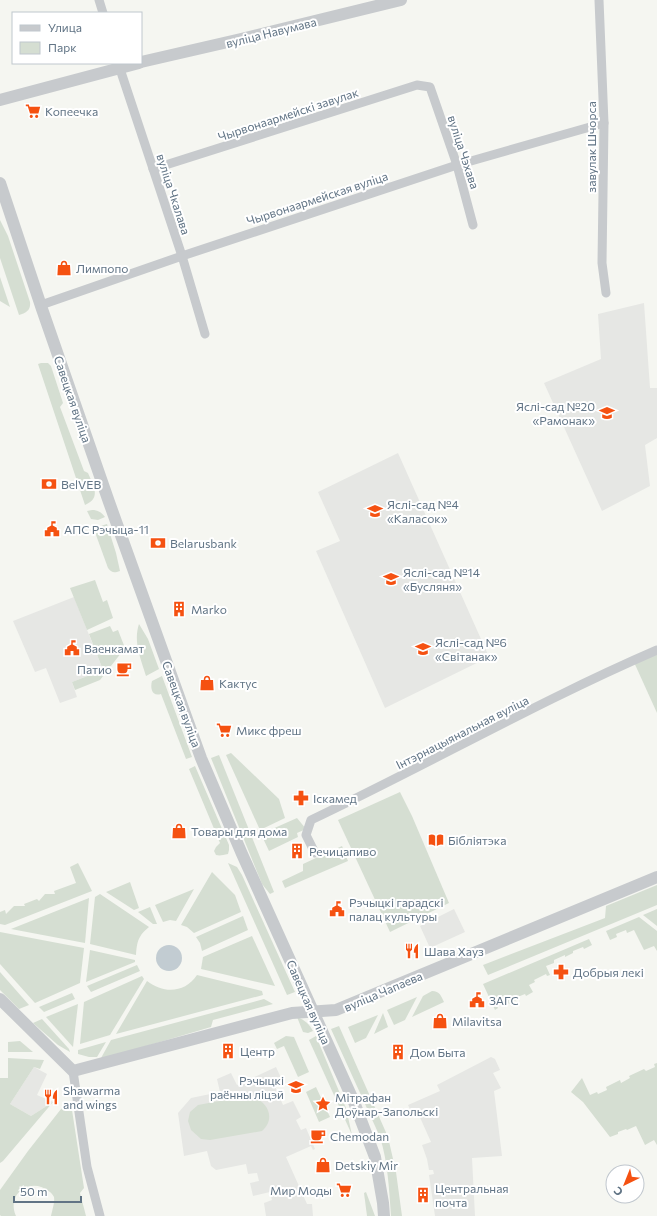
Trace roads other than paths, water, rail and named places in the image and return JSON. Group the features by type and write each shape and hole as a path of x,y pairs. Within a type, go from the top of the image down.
{"street":[{"path":"99,0 103,12"},
{"name":"вуліца Навумава","path":"142,63 249,38 401,0"},
{"name":"завулак Шчорса","path":"599,0 604,124 602,263 606,293"},
{"name":"вуліца Навумава","path":"0,100 119,65 130,64"},
{"name":"вуліца Чкалава","path":"119,65 182,256 205,334"},
{"name":"Чырвонаармейскі завулак","path":"154,169 417,85 430,87"},
{"name":"вуліца Чэхава","path":"430,87 458,165 473,225"},
{"name":"Чырвонаармейская вуліца","path":"41,305 182,256 458,165 604,124"},
{"name":"Савецкая вуліца","path":"0,183 109,502 201,758 242,854 354,1102 375,1157 384,1203 384,1216"},
{"name":"Інтэрнацыянальная вуліца","path":"315,854 306,835 311,820 408,773 605,672 657,650"},
{"name":"вуліца Чапаева","path":"73,1071 292,1013 336,1010 657,877"},
{"path":"0,999 73,1071 87,1167 100,1216"}],"place":[{"name":"Копеечка","path":"33,111"},
{"name":"Лимпопо","path":"64,268"},
{"name":"Яслі-сад №20 «Рамонак»","path":"607,413"},
{"name":"BelVEB","path":"49,484"},
{"name":"Яслі-сад №4 «Каласок»","path":"375,511"},
{"name":"АПС Рэчыца-11","path":"52,529"},
{"name":"Belarusbank","path":"158,543"},
{"name":"Яслі-сад №14 «Бусляня»","path":"391,579"},
{"name":"Marko","path":"179,609"},
{"name":"Ваенкамат","path":"72,648"},
{"name":"Яслі-сад №6 «Світанак»","path":"423,649"},
{"name":"Патио","path":"124,669"},
{"name":"Кактус","path":"207,683"},
{"name":"Микс фреш","path":"224,730"},
{"name":"Іскамед","path":"301,798"},
{"name":"Товары для дома","path":"179,831"},
{"name":"Бібліятэка","path":"436,840"},
{"name":"Речицапиво","path":"297,851"},
{"name":"Рэчыцкі гарадскі палац культуры","path":"337,909"},
{"name":"Шава Хауз","path":"412,951"},
{"name":"Добрыя лекі","path":"561,972"},
{"name":"ЗАГС","path":"477,1000"},
{"name":"Milavitsa","path":"440,1021"},
{"name":"Центр","path":"228,1051"},
{"name":"Дом Быта","path":"398,1052"},
{"name":"Рэчыцкі раённы ліцэй","path":"296,1087"},
{"name":"Shawarma and wings","path":"51,1097"},
{"name":"Мітрафан Доўнар-Запольскі","path":"323,1104"},
{"name":"Chemodan","path":"318,1136"},
{"name":"Detskiy Mir","path":"323,1165"},
{"name":"Мир Моды","path":"344,1190"},
{"name":"Центральная почта","path":"423,1195"}]}
